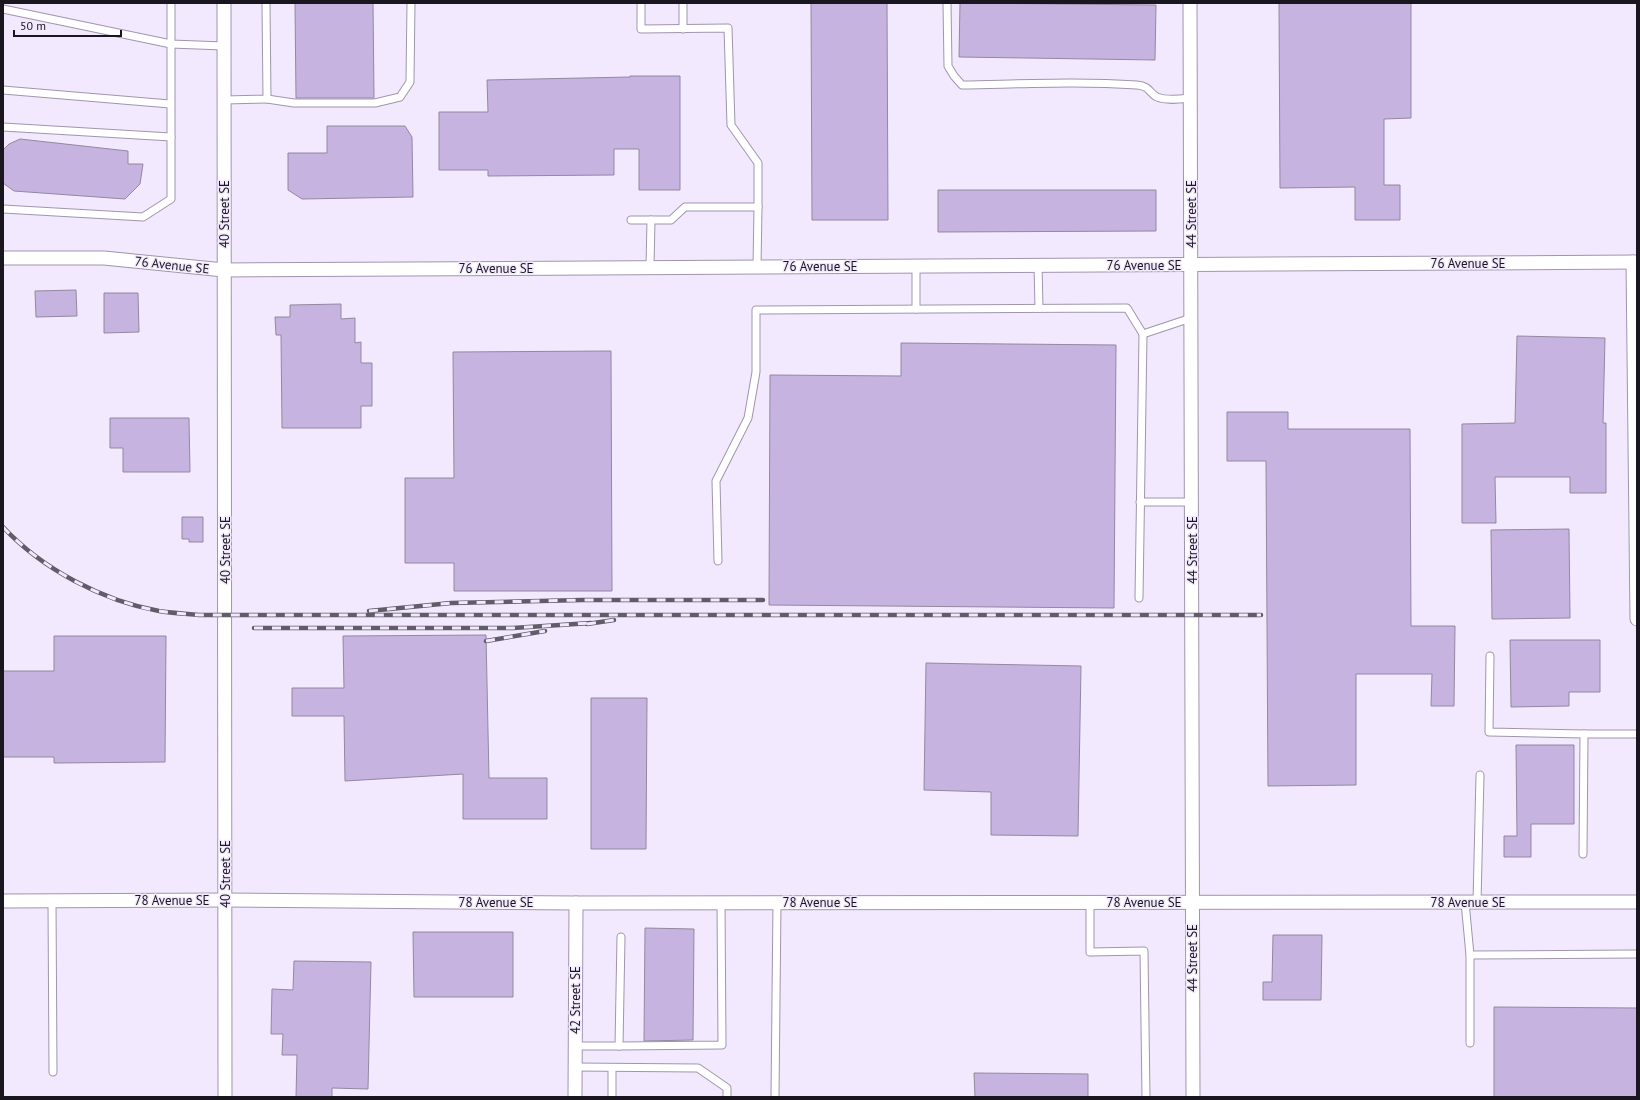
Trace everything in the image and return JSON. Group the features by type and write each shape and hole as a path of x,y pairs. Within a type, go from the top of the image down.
{"street":[{"name":"40 Street SE","path":"224,3 225,1097"},
{"name":"44 Street SE","path":"1190,3 1193,1097"},
{"name":"76 Avenue SE","path":"3,258 104,258 224,270 1635,262"},
{"path":"1635,262 1637,618"},
{"name":"78 Avenue SE","path":"3,901 225,900 576,903 1637,902"},
{"name":"42 Street SE","path":"575,1097 576,903"}],"lane":[{"path":"3,209 143,217 171,199 170,3"},
{"path":"266,3 267,99"},
{"path":"224,100 267,99 294,103 374,103 400,97 410,82 411,3"},
{"path":"640,3 641,29 728,28 731,125 758,163 756,267"},
{"path":"683,3 683,29"},
{"path":"947,3 948,66 962,85 1095,82 1140,86 1149,89 1155,96 1161,99 1191,98"},
{"path":"3,9 170,44 224,46"},
{"path":"3,90 170,104"},
{"path":"3,127 170,137"},
{"path":"631,220 671,220 685,207 758,207"},
{"path":"650,267 651,220"},
{"path":"1038,265 1038,308"},
{"path":"916,266 916,309"},
{"path":"718,561 716,481 748,418 756,372 756,310 1127,308 1143,334 1139,598"},
{"path":"1143,334 1191,318"},
{"path":"1140,502 1192,502"},
{"path":"1490,656 1489,732 1637,734"},
{"path":"1583,854 1584,734"},
{"path":"1470,1043 1471,902 1480,775"},
{"path":"52,900 53,1072"},
{"path":"575,1046 722,1045 721,902"},
{"path":"775,1097 777,902"},
{"path":"1090,902 1090,952 1144,951 1146,1097"},
{"path":"619,1046 620,938"},
{"path":"1470,955 1637,954"},
{"path":"575,1067 698,1068 727,1088 727,1097"},
{"path":"612,1068 612,1097"}],"building":[{"path":"295,3 373,3 374,98 296,98"},
{"path":"811,3 887,3 888,220 812,220"},
{"path":"960,3 1156,5 1155,60 959,57"},
{"path":"1279,3 1411,3 1411,118 1384,119 1384,185 1400,185 1400,220 1355,220 1355,187 1280,188"},
{"path":"680,76 680,190 639,190 639,149 614,149 614,175 488,176 488,170 439,170 439,112 488,112 487,80"},
{"path":"327,126 405,126 412,137 413,197 302,199 288,190 288,153 327,153"},
{"path":"20,139 128,151 128,164 143,164 140,184 125,199 14,191 3,183 3,150 9,144"},
{"path":"938,190 1156,190 1156,231 938,232"},
{"path":"76,290 77,316 36,317 35,291"},
{"path":"104,293 138,293 139,332 104,333"},
{"path":"341,304 341,319 355,318 355,343 361,342 361,363 372,363 372,406 361,406 361,428 282,428 281,335 276,335 275,317 290,317 290,305"},
{"path":"1517,336 1605,338 1603,423 1606,423 1606,493 1570,493 1570,477 1495,477 1496,523 1462,523 1462,424 1515,423"},
{"path":"901,343 1116,345 1114,608 769,605 770,375 901,376"},
{"path":"611,351 612,591 454,591 454,563 405,563 405,478 454,478 453,352"},
{"path":"1227,412 1288,412 1288,429 1410,429 1411,626 1455,626 1454,706 1431,706 1432,674 1356,674 1356,785 1268,786 1266,461 1227,461"},
{"path":"110,418 189,418 190,472 123,472 123,448 110,448"},
{"path":"182,517 203,517 203,542 189,542 189,539 182,539"},
{"path":"1569,529 1570,618 1492,619 1491,530"},
{"path":"486,635 489,778 547,778 547,819 463,819 463,774 345,781 344,716 292,716 292,688 344,688 343,636"},
{"path":"54,636 166,636 165,762 54,763 54,757 3,757 3,671 54,671"},
{"path":"1510,640 1600,640 1600,692 1569,692 1569,706 1511,707"},
{"path":"926,663 1081,666 1078,836 991,835 991,792 924,790"},
{"path":"591,698 647,698 646,849 591,849"},
{"path":"1516,745 1574,745 1574,824 1531,824 1531,857 1504,857 1504,836 1517,836"},
{"path":"645,928 694,929 693,1040 644,1041"},
{"path":"413,932 513,932 513,997 414,997"},
{"path":"1273,935 1322,935 1321,1000 1263,1000 1263,982 1272,982"},
{"path":"294,961 371,962 368,1089 332,1088 332,1097 296,1097 297,1055 282,1055 283,1034 271,1034 272,989 293,990"},
{"path":"1494,1007 1637,1008 1637,1097 1494,1097"},
{"path":"974,1073 1088,1074 1088,1097 975,1097"}],"railway":[{"path":"3,527 36,556 75,581 95,591 116,600 159,611 199,615 1261,615"},
{"path":"369,611 451,603 582,600 763,600"},
{"path":"587,624 614,620"},
{"path":"254,628 513,628 591,623"},
{"path":"486,641 545,631"}]}
